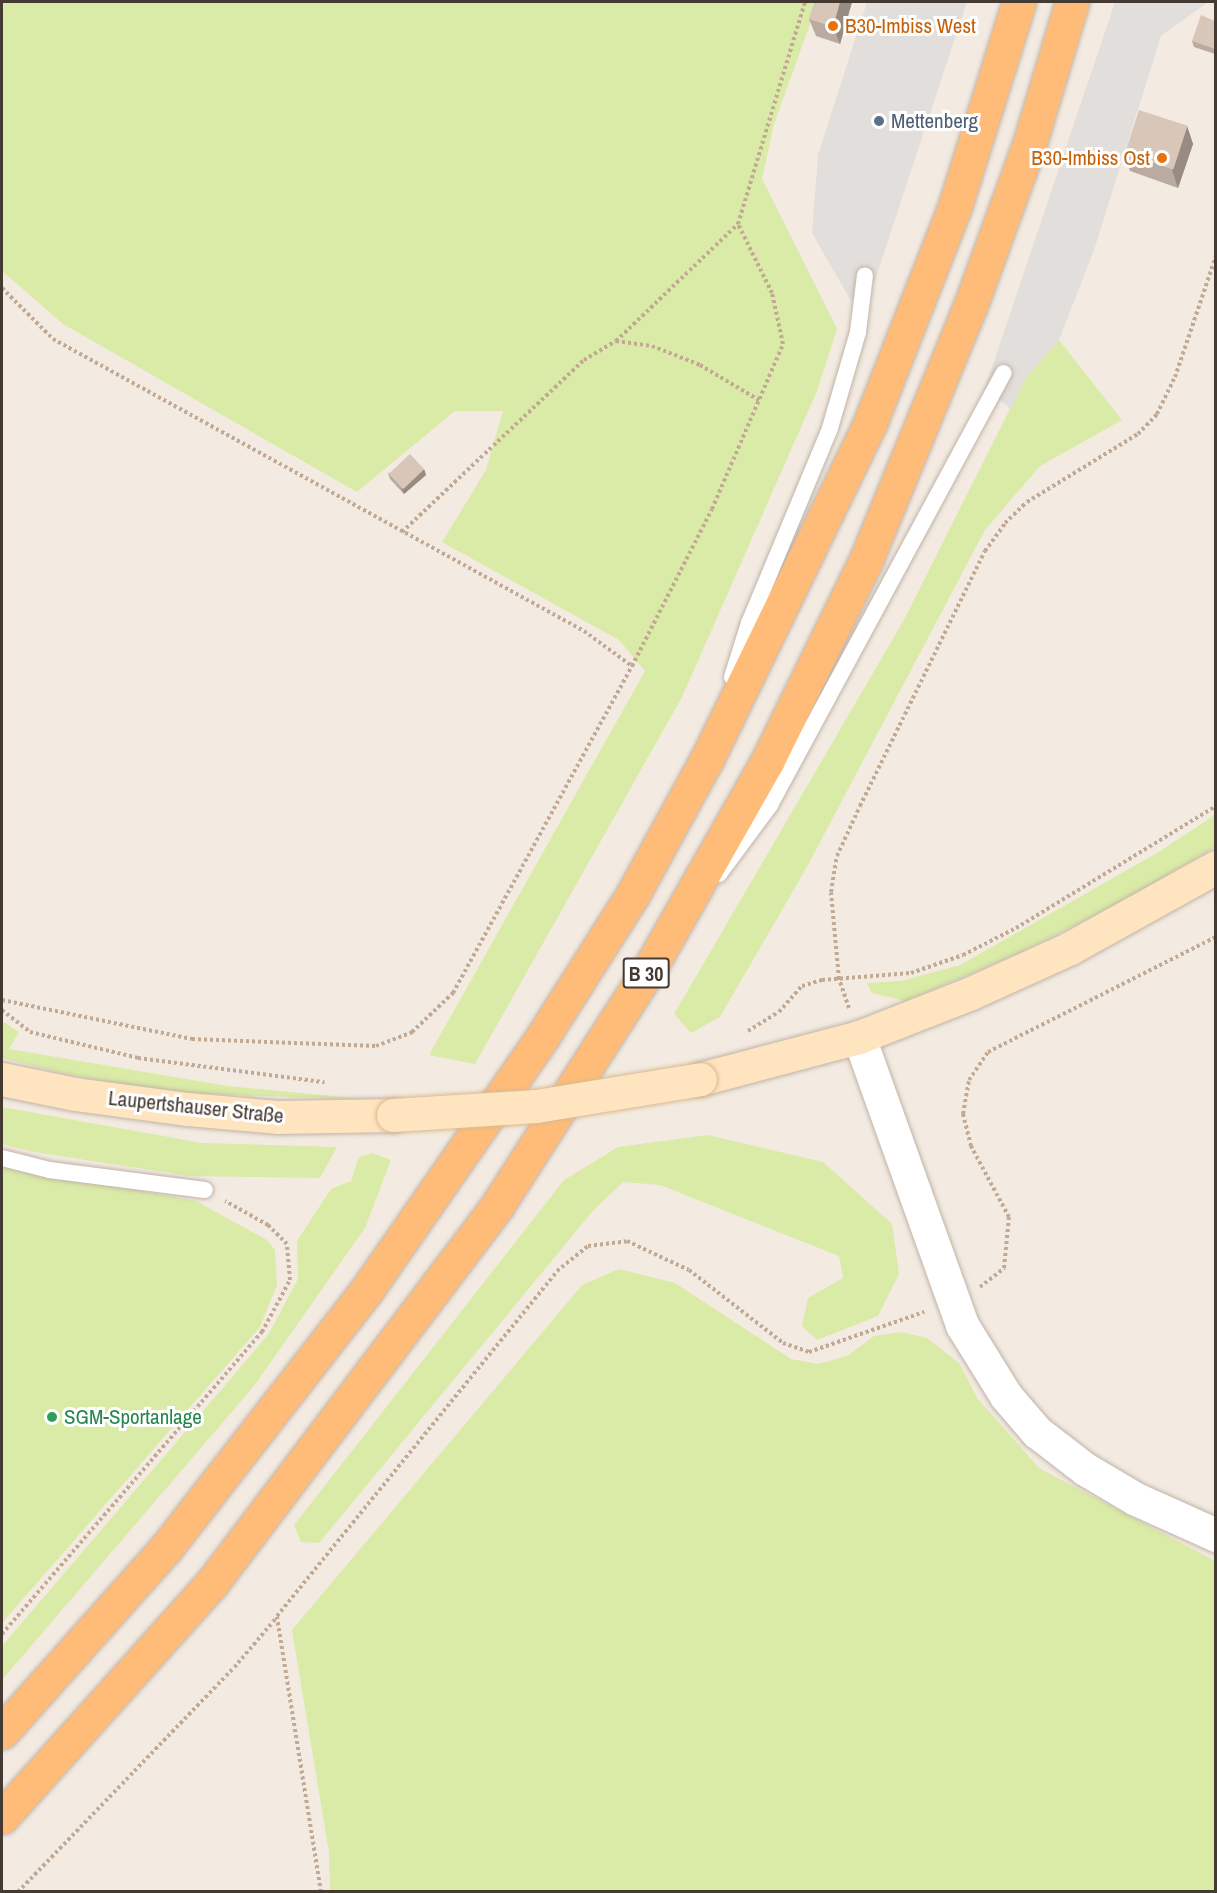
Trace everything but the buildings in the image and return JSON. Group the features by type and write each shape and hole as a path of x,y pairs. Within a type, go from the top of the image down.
{"highway":[{"name":"B 30","path":"2,1732 166,1548 366,1292 543,1036 633,894 707,759 870,423 955,206 1019,2"},
{"name":"B 30","path":"2,1817 212,1583 497,1206 651,966 767,762 866,560 970,307 1030,142 1072,2"}],"main road":[{"name":"Laupertshauser Straße","path":"2,1079 75,1094 188,1109 277,1117 393,1115 536,1106 700,1079 860,1037 971,993 1070,948 1215,867"}],"street":[{"path":"860,1037 952,1300 988,1372 1037,1432 1108,1483 1215,1535"}],"lane":[{"path":"707,759 749,623 830,428 858,332 865,274"},
{"path":"651,966 770,806 1004,374"},
{"path":"2,1158 49,1170 205,1190"}],"path":[{"path":"402,532 491,452 584,360 616,340 738,224 805,2"},
{"path":"2,1000 192,1039 376,1046 412,1032 453,993 632,666 712,508 783,344 772,293 738,224"},
{"path":"860,1037 839,979 831,892 837,856 985,551 1005,523 1027,502 1138,434 1157,414 1175,377 1215,256"},
{"path":"2,288 53,339 584,631 632,666"},
{"path":"616,340 652,346 700,365 759,400"},
{"path":"742,1034 779,1012 802,986 839,979 911,973 963,955 1016,928 1215,806"},
{"path":"18,1892 238,1664 543,1289 588,1246 627,1241 679,1265 783,1343 809,1352 952,1300 979,1287 1004,1268 1009,1217 971,1146 963,1114 969,1080 988,1052 1215,937"},
{"path":"2,1011 30,1032 138,1058 327,1082"},
{"path":"2,1634 262,1332 290,1280 287,1244 268,1225 205,1190"},
{"path":"277,1616 321,1892"}],"green space":[{"path":"2,2 818,2 774,124 762,179 837,329 817,391 682,697 475,1064 429,1055 645,671 619,640 442,542 486,470 503,411 455,411 357,492 63,324 2,271"},
{"path":"1059,340 1122,420 1040,466 985,530 808,865 720,1017 691,1033 674,1014 905,618 1026,377"},
{"path":"1215,815 1215,847 1119,903 1021,952 906,1001 872,993 867,983 901,981 960,965 1157,853"},
{"path":"2,1021 19,1032 9,1049 228,1086 374,1100 157,1092 57,1072 2,1058"},
{"path":"2,1107 202,1143 337,1147 320,1178 190,1176 34,1152 2,1144"},
{"path":"708,1135 823,1162 892,1224 899,1274 878,1316 817,1340 802,1326 808,1298 843,1278 839,1256 660,1185 623,1182 592,1212 319,1543 301,1542 294,1525 564,1180 618,1147"},
{"path":"373,1153 391,1160 365,1228 254,1386 2,1680 2,1646 268,1335 298,1279 297,1241 331,1189 351,1181 359,1157"},
{"name":"SGM-Sportanlage","path":"2,1165 196,1201 267,1240 275,1250 277,1285 260,1327 2,1623"},
{"path":"619,1269 675,1283 791,1359 818,1364 847,1356 874,1336 901,1332 927,1338 959,1363 978,1399 1039,1468 1215,1561 1215,1891 330,1891 329,1852 292,1630 582,1285"}],"shaded area":[{"name":"Mettenberg","path":"867,2 967,2 875,280 851,301 812,233 818,155"},
{"path":"1115,2 1208,2 1161,36 1095,247 1059,340 1026,377 1011,409 985,388"}],"place":[{"name":"B30-Imbiss West","path":"833,26"},
{"name":"Mettenberg","path":"879,121"},
{"name":"B30-Imbiss Ost","path":"1162,158"},
{"name":"SGM-Sportanlage","path":"52,1417"}]}
